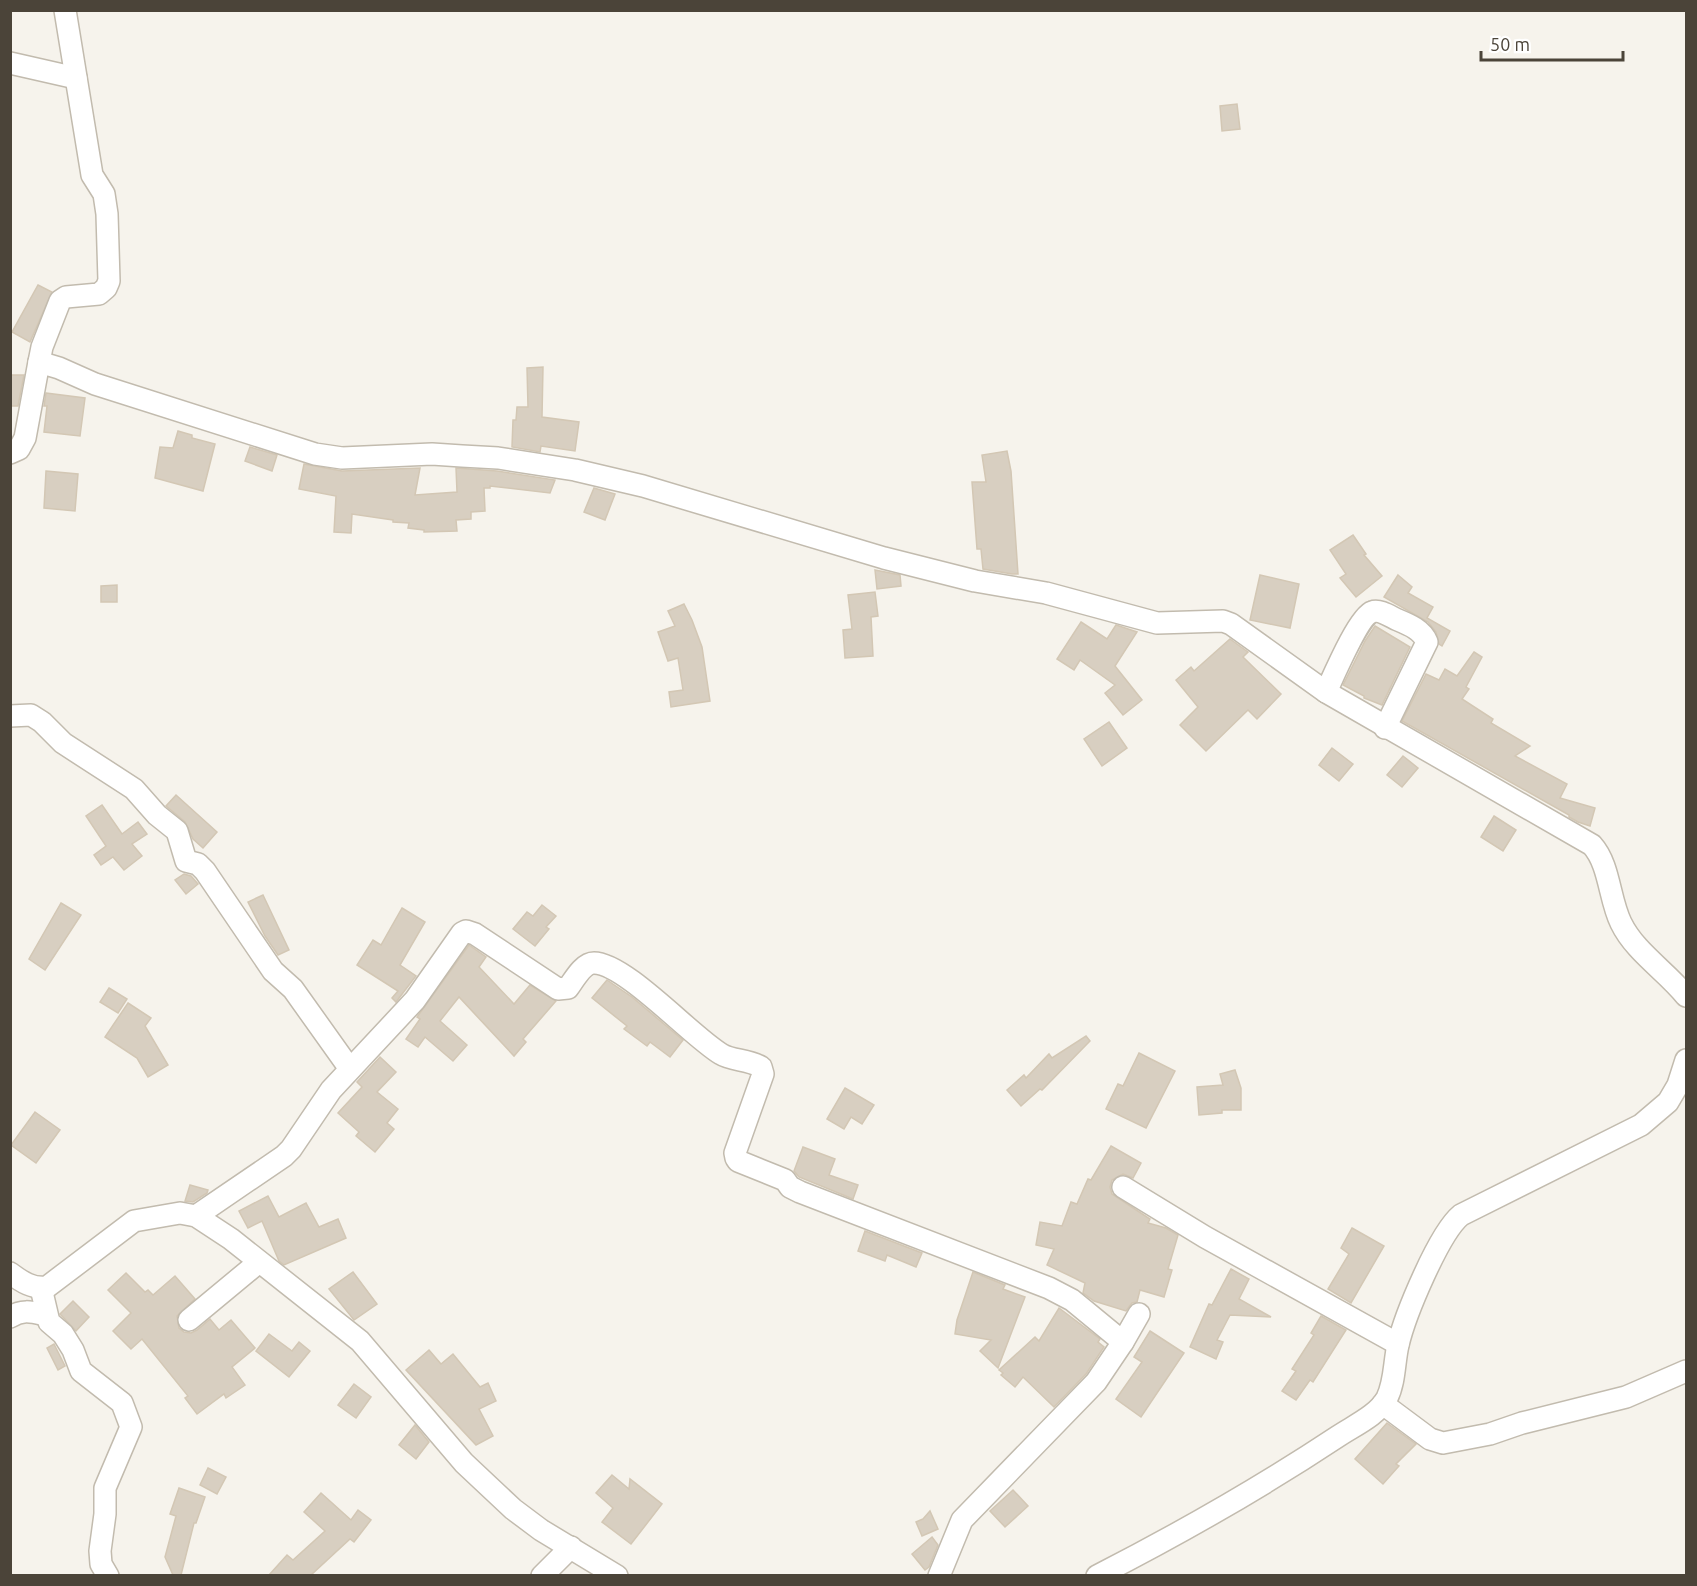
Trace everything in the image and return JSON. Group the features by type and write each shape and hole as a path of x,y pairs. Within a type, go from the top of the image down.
{"street":[{"path":"10,453 19,449 25,438 42,347 61,300 66,297 99,294 106,288 109,281 105,196 92,175 65,10"},
{"path":"10,63 76,78"},
{"path":"39,362 95,384 315,454 342,458 432,454 498,458 575,470 643,486 884,558 975,581 1046,593 1146,621 1164,623 1223,621 1231,624 1326,692 1592,845 1601,860 1617,914 1626,933 1686,996"},
{"path":"1326,692 1354,633 1368,614 1378,611 1408,624 1423,635 1427,642 1385,728"},
{"path":"10,716 31,715 42,722 63,743 134,789 157,815 177,831 186,861 198,864 205,871 276,974 291,987 350,1070"},
{"path":"196,1216 284,1156 331,1090 415,1000 464,931 475,934 558,989 568,988 587,965 599,964 609,968 636,984 723,1055 742,1059 763,1070 735,1153 738,1161 784,1180 800,1192 1049,1288 1072,1300 1123,1342"},
{"path":"1097,1575 1153,1547 1300,1462 1378,1409 1391,1388 1398,1344 1422,1280 1444,1235 1456,1219 1641,1125 1668,1102 1678,1085 1686,1060"},
{"path":"1123,1187 1205,1237 1398,1344"},
{"path":"10,1273 22,1282 41,1288 54,1284 134,1221 180,1213 196,1216 360,1341 478,1478 513,1509 541,1530 617,1575"},
{"path":"189,1320 259,1262"},
{"path":"41,1288 49,1322 63,1334 73,1350 81,1371 122,1403 131,1427 105,1488 105,1514 100,1551 101,1564 108,1575"},
{"path":"10,1317 18,1312 28,1311 46,1315"},
{"path":"939,1575 962,1520 1096,1382 1139,1314"},
{"path":"1383,1404 1430,1439 1443,1443 1490,1434 1522,1423 1626,1398 1686,1371"},
{"path":"542,1575 571,1547"}],"building":[{"path":"1237,104 1240,129 1222,131 1220,106"},
{"path":"38,285 52,292 30,342 12,332"},
{"path":"543,367 542,417 579,422 575,451 541,446 540,452 512,447 513,420 516,420 517,407 528,407 527,368"},
{"path":"10,375 24,375 18,406 10,406"},
{"path":"46,393 85,398 80,436 44,432"},
{"path":"178,431 192,435 192,438 215,444 203,491 155,478 160,447 173,448"},
{"path":"250,447 277,455 272,471 245,461"},
{"path":"1007,451 1011,471 1018,574 983,569 981,549 977,549 972,482 986,482 982,455"},
{"path":"304,464 342,471 420,468 415,495 457,492 456,468 497,471 555,480 550,493 490,486 490,488 484,488 485,511 471,512 471,519 456,520 457,531 424,532 424,530 408,528 409,523 352,514 351,533 334,532 336,496 299,489"},
{"path":"46,471 78,474 75,511 44,508"},
{"path":"594,488 615,494 605,520 584,512"},
{"path":"1353,535 1366,554 1364,555 1382,576 1356,597 1340,578 1346,574 1330,550"},
{"path":"875,570 900,575 901,586 877,589"},
{"path":"1260,575 1299,584 1290,628 1250,620"},
{"path":"1398,575 1412,587 1408,593 1433,607 1427,618 1450,631 1442,646 1439,644 1436,632 1428,622 1384,597"},
{"path":"117,585 117,602 101,602 101,586"},
{"path":"875,592 878,616 871,617 873,656 845,658 843,630 852,629 848,595"},
{"path":"684,604 702,647 710,701 671,707 669,692 683,690 678,658 668,661 658,632 675,626 668,611"},
{"path":"1081,622 1107,639 1116,625 1137,632 1115,666 1142,700 1123,715 1105,693 1115,685 1080,660 1074,670 1057,659"},
{"path":"1375,626 1410,647 1382,705 1364,698 1343,685"},
{"path":"1230,639 1248,652 1243,657 1281,694 1257,719 1248,710 1206,751 1180,725 1198,707 1176,680 1191,667 1194,671"},
{"path":"1474,652 1482,657 1466,687 1469,689 1462,699 1493,719 1491,723 1530,746 1515,756 1567,784 1560,798 1595,808 1590,826 1569,817 1402,721 1426,674 1439,680 1445,669 1457,676"},
{"path":"1109,722 1127,748 1102,766 1084,739"},
{"path":"1332,748 1353,764 1339,781 1319,765"},
{"path":"1403,756 1418,768 1402,787 1387,775"},
{"path":"176,795 217,832 203,848 193,839 185,822 166,806"},
{"path":"102,805 122,834 138,822 147,834 132,844 142,856 124,870 113,857 101,865 94,855 106,846 86,816"},
{"path":"1494,816 1516,830 1503,851 1481,837"},
{"path":"184,874 191,876 198,884 186,894 175,880"},
{"path":"263,895 289,950 278,955 265,936 248,902"},
{"path":"61,903 81,915 45,970 29,959"},
{"path":"542,905 556,916 546,927 549,929 535,946 513,929 527,912 533,916"},
{"path":"402,908 425,922 400,965 416,976 396,1002 392,998 398,991 357,965 373,940 381,945"},
{"path":"469,945 486,957 479,967 514,1004 530,985 556,1001 523,1039 526,1042 514,1056 459,997 440,1021 467,1045 453,1061 425,1037 418,1047 406,1039 420,1019 417,1017"},
{"path":"607,980 632,997 683,1040 670,1057 650,1042 647,1046 624,1029 627,1026 592,998"},
{"path":"109,988 127,999 118,1013 100,1002"},
{"path":"128,1003 151,1018 145,1026 168,1065 148,1077 137,1058 105,1037"},
{"path":"1086,1036 1090,1041 1042,1090 1040,1089 1021,1106 1007,1090 1024,1075 1026,1078 1049,1054 1052,1058"},
{"path":"1139,1053 1175,1071 1146,1128 1106,1109 1118,1084 1123,1086"},
{"path":"380,1057 396,1072 377,1092 398,1109 387,1123 394,1129 375,1152 356,1136 359,1132 338,1113 362,1087 357,1082"},
{"path":"1235,1070 1241,1088 1241,1110 1222,1110 1222,1113 1199,1115 1197,1087 1223,1085 1220,1074"},
{"path":"845,1088 874,1105 862,1124 851,1117 844,1129 827,1119"},
{"path":"35,1112 60,1130 36,1163 11,1145"},
{"path":"1111,1146 1141,1163 1133,1178 1123,1174 1112,1180 1110,1187 1112,1194 1150,1219 1148,1223 1166,1228 1178,1235 1168,1269 1172,1270 1164,1297 1140,1290 1137,1302 1132,1303 1126,1311 1094,1301 1083,1293 1085,1283 1047,1265 1054,1249 1036,1245 1040,1222 1062,1226 1071,1202 1077,1204 1088,1179 1091,1180"},
{"path":"803,1147 835,1159 829,1175 858,1185 853,1199 799,1177 794,1171"},
{"path":"190,1185 208,1190 207,1193 193,1202 185,1201"},
{"path":"268,1196 279,1217 306,1203 319,1227 338,1219 346,1238 284,1265 279,1261 262,1221 248,1228 239,1211"},
{"path":"1352,1228 1384,1246 1351,1303 1328,1289 1349,1254 1341,1248"},
{"path":"865,1231 922,1253 916,1267 887,1255 885,1261 858,1251"},
{"path":"1231,1269 1249,1279 1239,1299 1271,1317 1230,1315 1217,1340 1223,1342 1216,1359 1190,1347 1209,1304 1212,1305"},
{"path":"353,1272 377,1304 354,1320 329,1289"},
{"path":"973,1272 1005,1285 1003,1289 1025,1297 998,1368 980,1351 991,1340 955,1334 957,1320"},
{"path":"126,1273 145,1292 148,1290 153,1295 175,1276 195,1299 177,1316 179,1328 184,1332 191,1333 197,1330 210,1319 219,1330 231,1320 255,1348 232,1367 245,1385 226,1398 224,1394 197,1414 185,1398 188,1396 142,1339 131,1349 113,1331 131,1313 108,1290"},
{"path":"73,1301 89,1317 76,1331 60,1314"},
{"path":"1059,1308 1100,1339 1098,1342 1104,1347 1086,1374 1054,1407 1023,1377 1015,1387 1001,1375 1003,1373 999,1370 1035,1337 1039,1341"},
{"path":"1321,1316 1346,1330 1313,1382 1310,1380 1296,1400 1282,1391 1296,1371 1292,1369 1314,1335 1311,1333"},
{"path":"1150,1331 1184,1353 1141,1417 1116,1399 1142,1362 1134,1357"},
{"path":"269,1334 292,1351 299,1342 310,1351 289,1377 256,1351"},
{"path":"54,1344 65,1366 58,1370 47,1348"},
{"path":"429,1350 441,1364 453,1354 480,1387 488,1383 496,1401 479,1409 493,1436 476,1445 406,1370"},
{"path":"354,1384 371,1397 356,1418 338,1405"},
{"path":"1387,1423 1416,1444 1396,1464 1399,1466 1383,1484 1355,1459"},
{"path":"415,1425 429,1442 416,1459 399,1445"},
{"path":"208,1468 226,1477 217,1494 200,1485"},
{"path":"612,1475 629,1489 630,1479 662,1504 631,1544 602,1522 613,1508 596,1493"},
{"path":"179,1488 205,1497 196,1523 194,1523 181,1575 173,1575 165,1557 176,1516 170,1514"},
{"path":"1013,1490 1028,1506 1005,1527 990,1511"},
{"path":"321,1493 351,1520 358,1510 371,1520 354,1542 350,1539 311,1575 269,1575 287,1555 293,1560 325,1531 304,1512"},
{"path":"930,1511 938,1529 922,1536 916,1522 923,1519"},
{"path":"932,1537 938,1545 929,1567 925,1570 912,1554"}]}
